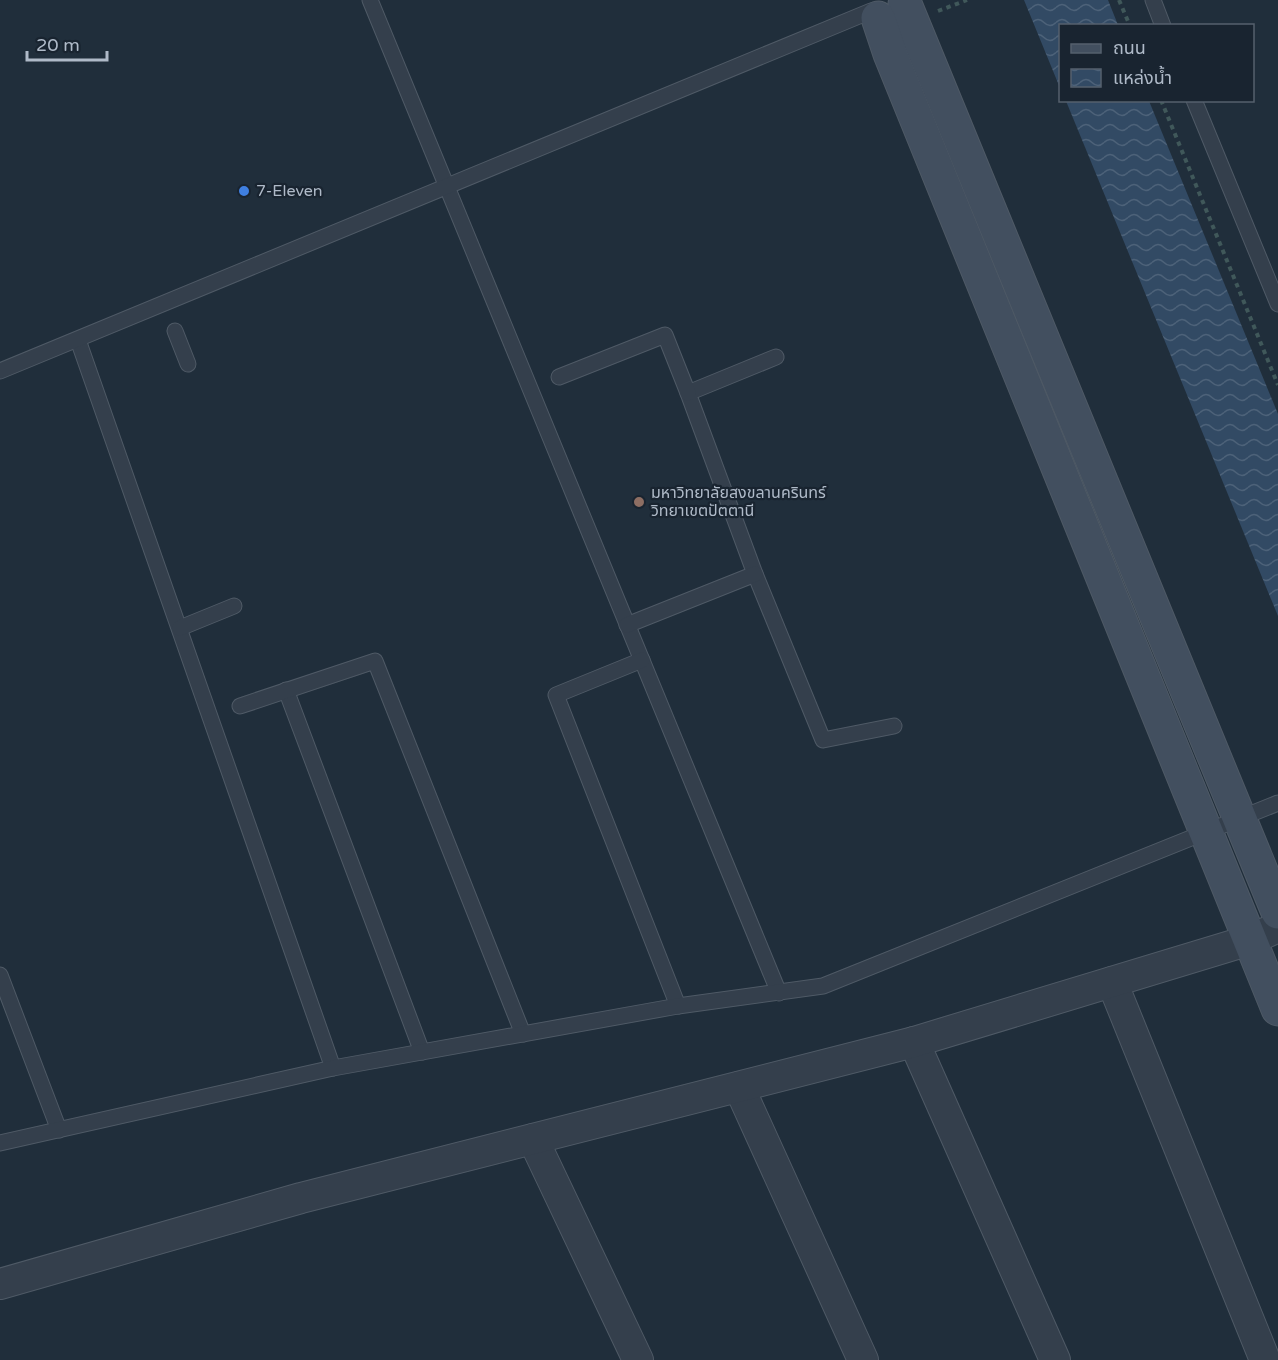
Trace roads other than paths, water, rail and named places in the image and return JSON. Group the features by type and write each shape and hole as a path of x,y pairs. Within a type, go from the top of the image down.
{"main road":[{"path":"882,5 1240,819 1278,912"},
{"path":"882,5 890,54 1207,833 1264,934 1278,1009"}],"street":[{"path":"0,1284 301,1198 914,1042 1264,934"},
{"path":"1112,982 1265,1360"},
{"path":"914,1042 1055,1360"},
{"path":"739,1087 863,1360"},
{"path":"533,1139 638,1360"}],"lane":[{"path":"370,0 779,993"},
{"path":"1153,0 1162,24"},
{"path":"0,371 78,340 167,309 447,187 882,5"},
{"path":"1195,102 1278,304"},
{"path":"175,331 188,364"},
{"path":"559,377 665,335 755,574 823,740 894,726"},
{"path":"78,340 333,1068"},
{"path":"688,393 776,357"},
{"path":"627,625 755,574"},
{"path":"180,628 234,606"},
{"path":"642,660 556,695 678,1006"},
{"path":"240,705 375,661 523,1034"},
{"path":"286,690 422,1052"},
{"path":"0,1143 333,1068 678,1006 823,986 1278,803"},
{"path":"0,975 59,1130"}],"water":[{"path":"1024,0 1108,0 1118,24 1059,24 1059,86"},
{"path":"1066,102 1149,102 1278,414 1278,616"}],"place":[{"name":"7-Eleven","path":"244,191"},
{"name":"มหาวิทยาลัยสงขลานครินทร์ วิทยาเขตปัตตานี","path":"639,502"}]}
